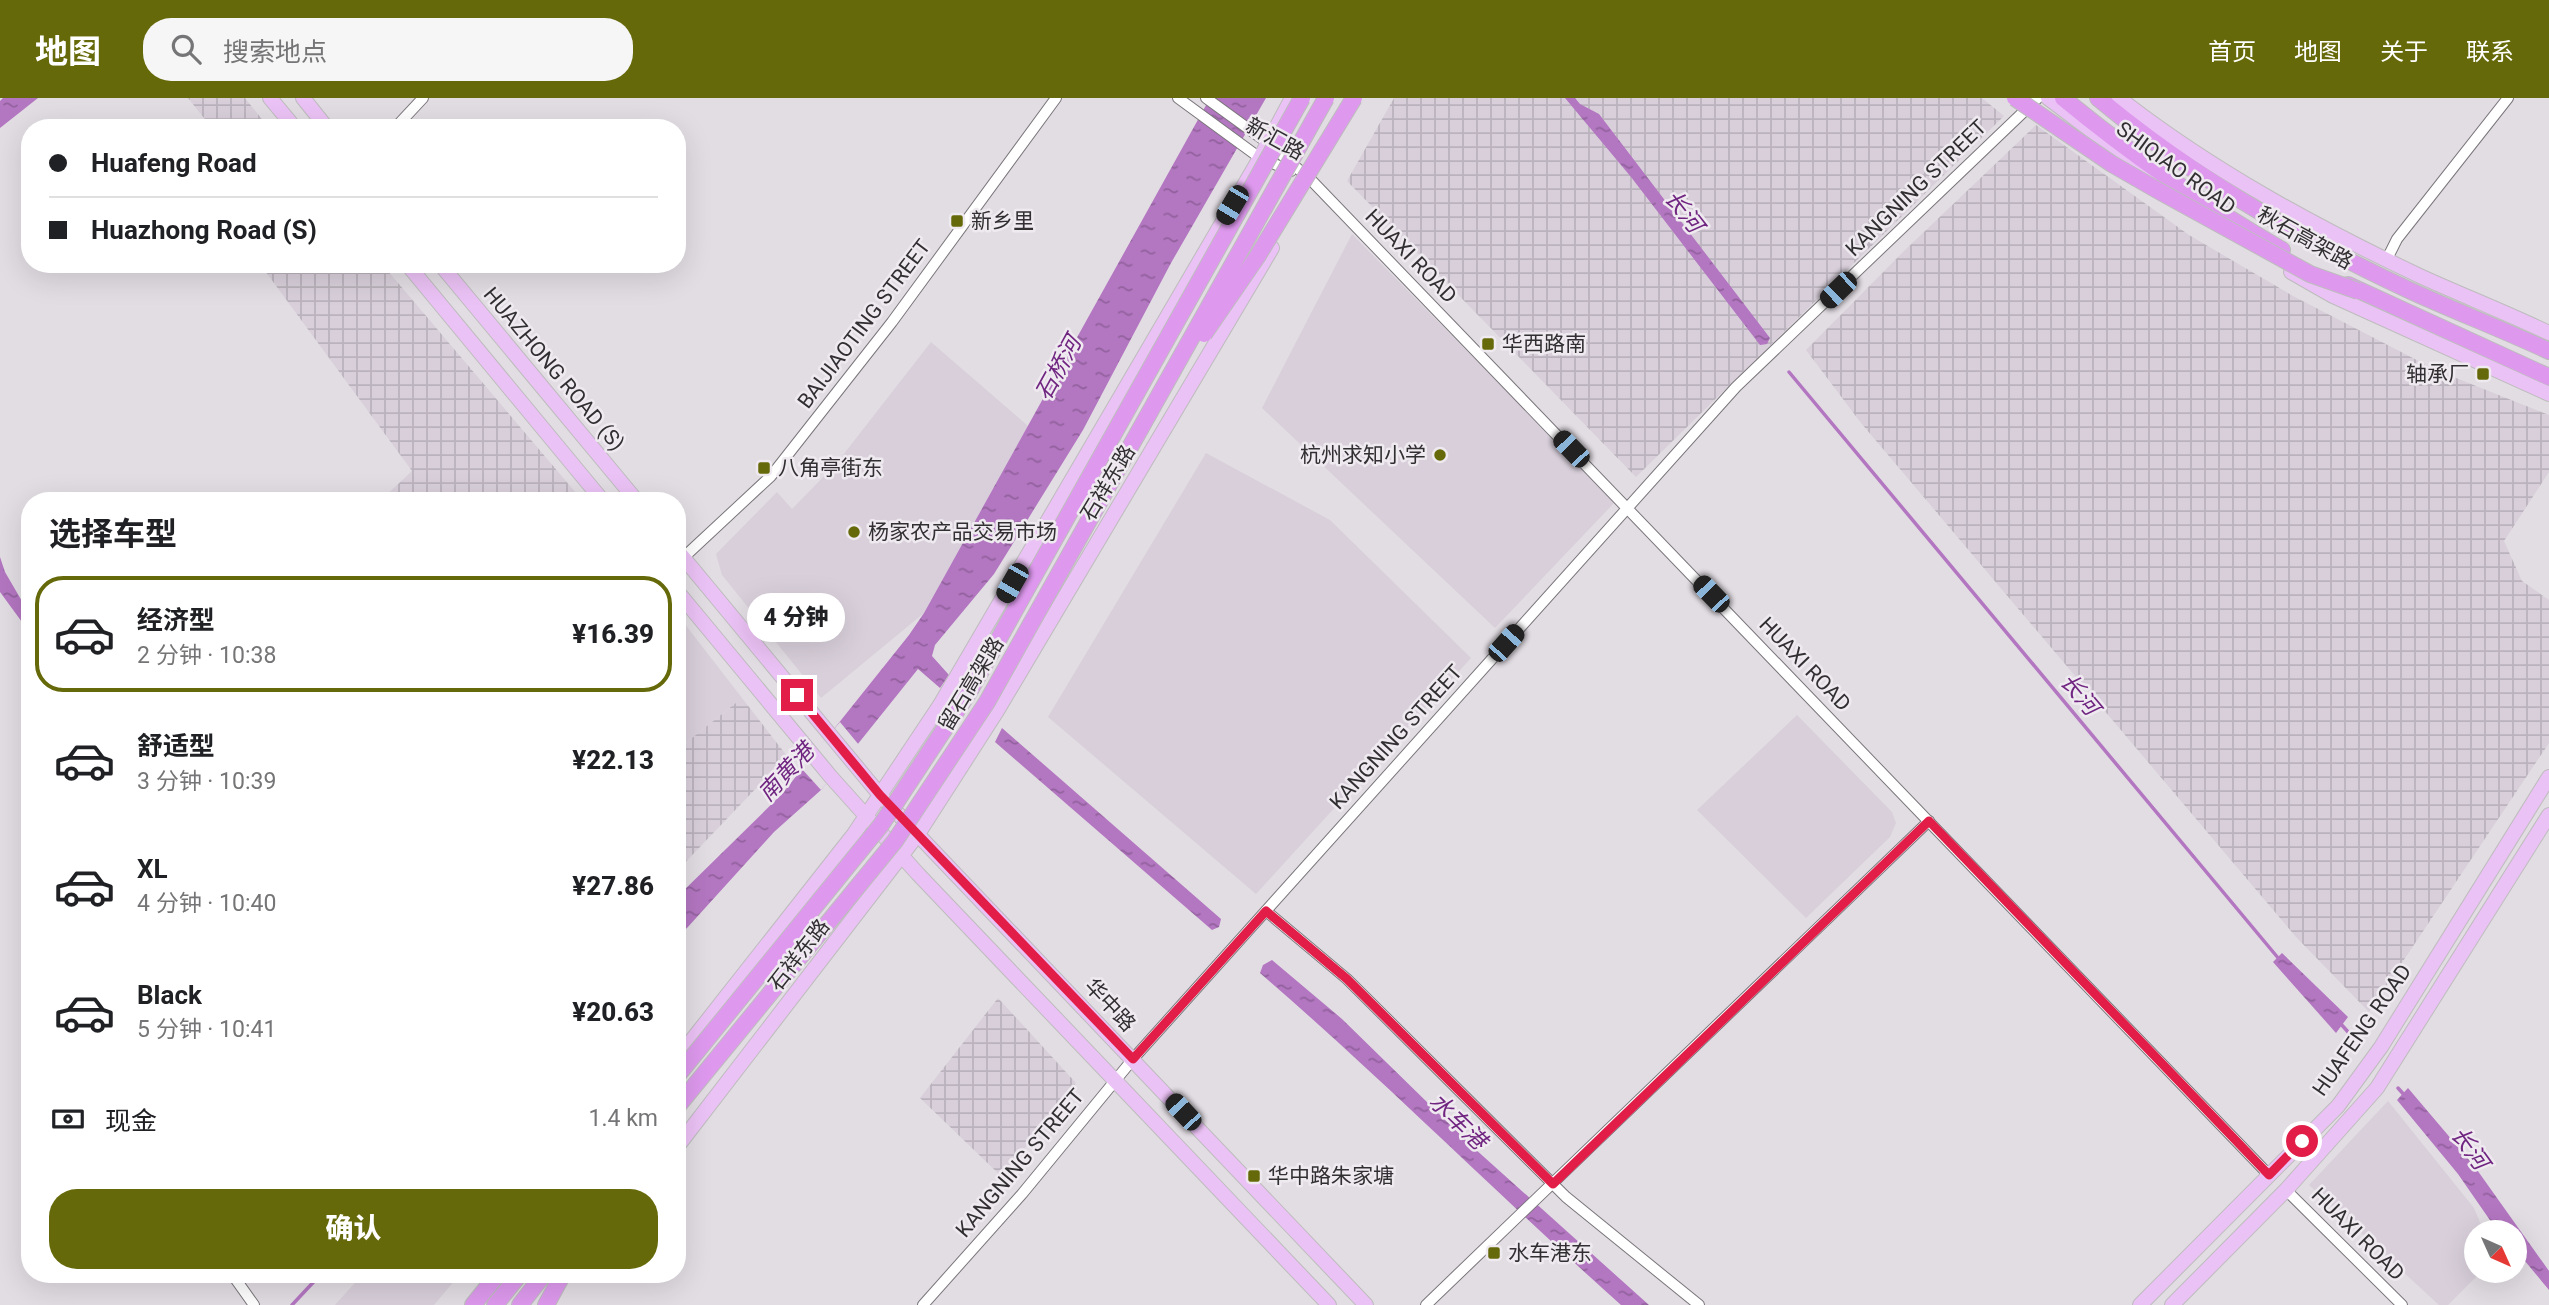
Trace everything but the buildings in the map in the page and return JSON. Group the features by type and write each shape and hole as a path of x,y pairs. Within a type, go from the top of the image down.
{"highway":[{"name":"留石高架路","path":"686,1065 881,825 969,692 1302,98"},
{"name":"留石高架路","path":"686,1096 895,841 987,702 1326,98"},
{"path":"1144,423 1257,257 1354,98"},
{"path":"2015,98 2112,164 2159,191 2310,274 2358,290"},
{"name":"秋石高架路","path":"2063,98 2116,142 2200,202 2281,250 2358,290 2515,360 2549,379"},
{"name":"秋石高架路","path":"2098,98 2202,176 2280,224 2413,292 2549,351"},
{"path":"686,1062 706,1041"},
{"path":"475,1305 493,1283"},
{"path":"495,1305 513,1283"},
{"path":"520,1305 537,1283"},
{"path":"549,1303 561,1283"}],"main road":[{"path":"270,98 288,119"},
{"path":"303,98 320,119"},
{"name":"石祥东路","path":"686,1047 866,816 959,674 1260,158 1292,98"},
{"name":"石祥东路","path":"686,1135 918,834 997,711 1312,181 1354,98"},
{"name":"SHIQIAO ROAD","path":"2048,98 2127,160 2255,251 2333,296 2549,394"},
{"name":"SHIQIAO ROAD","path":"2119,98 2156,127 2248,186 2388,260 2549,333"},
{"path":"414,273 595,492"},
{"name":"HUAZHONG ROAD (S)","path":"447,273 629,492"},
{"path":"686,561 880,795"},
{"path":"686,602 831,778 1329,1305"},
{"name":"HUAFENG ROAD","path":"2140,1305 2338,1106 2364,1073 2549,777"},
{"name":"华中路","path":"880,795 1366,1305"},
{"name":"HUAFENG ROAD","path":"2172,1305 2286,1190 2377,1088 2549,815"}],"street":[{"path":"403,119 423,98"},
{"name":"BAIJIAOTING STREET","path":"686,549 771,476 892,322 1056,98"},
{"name":"新汇路","path":"1178,98 1260,158 1312,181"},
{"name":"新汇路","path":"1206,98 1268,143 1312,181"},
{"name":"KANGNING STREET","path":"923,1305 1022,1194 1114,1080 1736,387 2038,98"},
{"path":"2388,260 2397,239 2508,98"},
{"name":"HUAXI ROAD","path":"1312,181 2269,1175"},
{"path":"1426,1305 1929,821"},
{"path":"1266,911 1354,986 1553,1184 1699,1305"},
{"name":"HUAXI ROAD","path":"2286,1190 2402,1305"},
{"path":"238,1283 254,1305"}],"shaded area":[{"path":"188,98 245,98 262,119 205,119"},
{"path":"1394,98 1982,98 2004,116 1636,477 1347,181"},
{"path":"2036,125 2189,235 2293,296 2436,370 2549,415 2549,472 2504,541 2522,581 2549,600 2549,743 2369,1012 2296,937 1861,423 1806,350 1904,251"},
{"name":"杭州求知小学","path":"1352,234 1615,502 1495,628 1262,408"},
{"path":"267,273 390,273 575,492 390,492 412,471"},
{"name":"杨家农产品交易市场","path":"931,342 1028,426 924,613 821,698 722,575 716,554 777,492 792,509 836,464"},
{"path":"1206,453 1330,520 1471,658 1256,894 1048,717"},
{"path":"686,626 742,698 686,743"},
{"path":"742,698 787,756 686,862 686,743"},
{"path":"1797,715 1892,812 1896,823 1890,837 1806,918 1697,810"},
{"path":"998,998 1076,1083 1002,1177 920,1098"},
{"path":"2388,1101 2474,1208 2479,1220 2464,1220 2464,1283 2470,1283 2448,1305 2439,1305 2309,1185"},
{"path":"355,1283 452,1283 434,1305 335,1305"}],"water":[{"path":"3,98 38,98 0,128 0,101"},
{"path":"1210,98 1266,98 1171,263 1083,430 994,574 935,645 932,656 949,675 940,688 918,669 821,790 774,832 686,929 686,888 782,794 924,613"},
{"path":"1565,98 1575,98 1580,104 1599,114 1770,338 1767,344 1760,345 1631,177"},
{"path":"0,557 5,572 21,600 21,621 0,592"},
{"path":"1002,728 1221,919 1219,927 1212,930 995,742"},
{"path":"2282,953 2348,1017 2336,1033 2273,962"},
{"path":"1272,960 1342,1019 1474,1148 1649,1305 1621,1305 1576,1264 1260,973 1263,965"},
{"path":"2408,1088 2475,1167 2513,1220 2490,1220 2458,1174 2397,1100"},
{"path":"2527,1240 2549,1271 2549,1290 2527,1263"}],"pier":[{"path":"840,722 859,745 821,790 801,768"}],"waterway":[{"name":"长河","path":"1789,372 2279,959"},
{"name":"长河","path":"2340,1023 2349,1033"},
{"name":"长河","path":"2398,1088 2406,1097"},
{"name":"南黄港","path":"292,1305 313,1283"}],"place":[{"name":"新乡里","path":"957,221"},
{"name":"华西路南","path":"1488,344"},
{"name":"轴承厂","path":"2483,374"},
{"name":"杭州求知小学","path":"1440,455"},
{"name":"八角亭街东","path":"764,468"},
{"name":"杨家农产品交易市场","path":"854,532"},
{"name":"华中路朱家塘","path":"1254,1176"},
{"name":"水车港东","path":"1494,1253"}],"route":[{"path":"797,695 880,795 1133,1059 1266,911 1347,979 1553,1184 1929,821 2269,1175 2302,1141"}],"water label":[{"name":"石桥河","path":"1058,368"},
{"name":"水车港","path":"1458,1121"}]}
